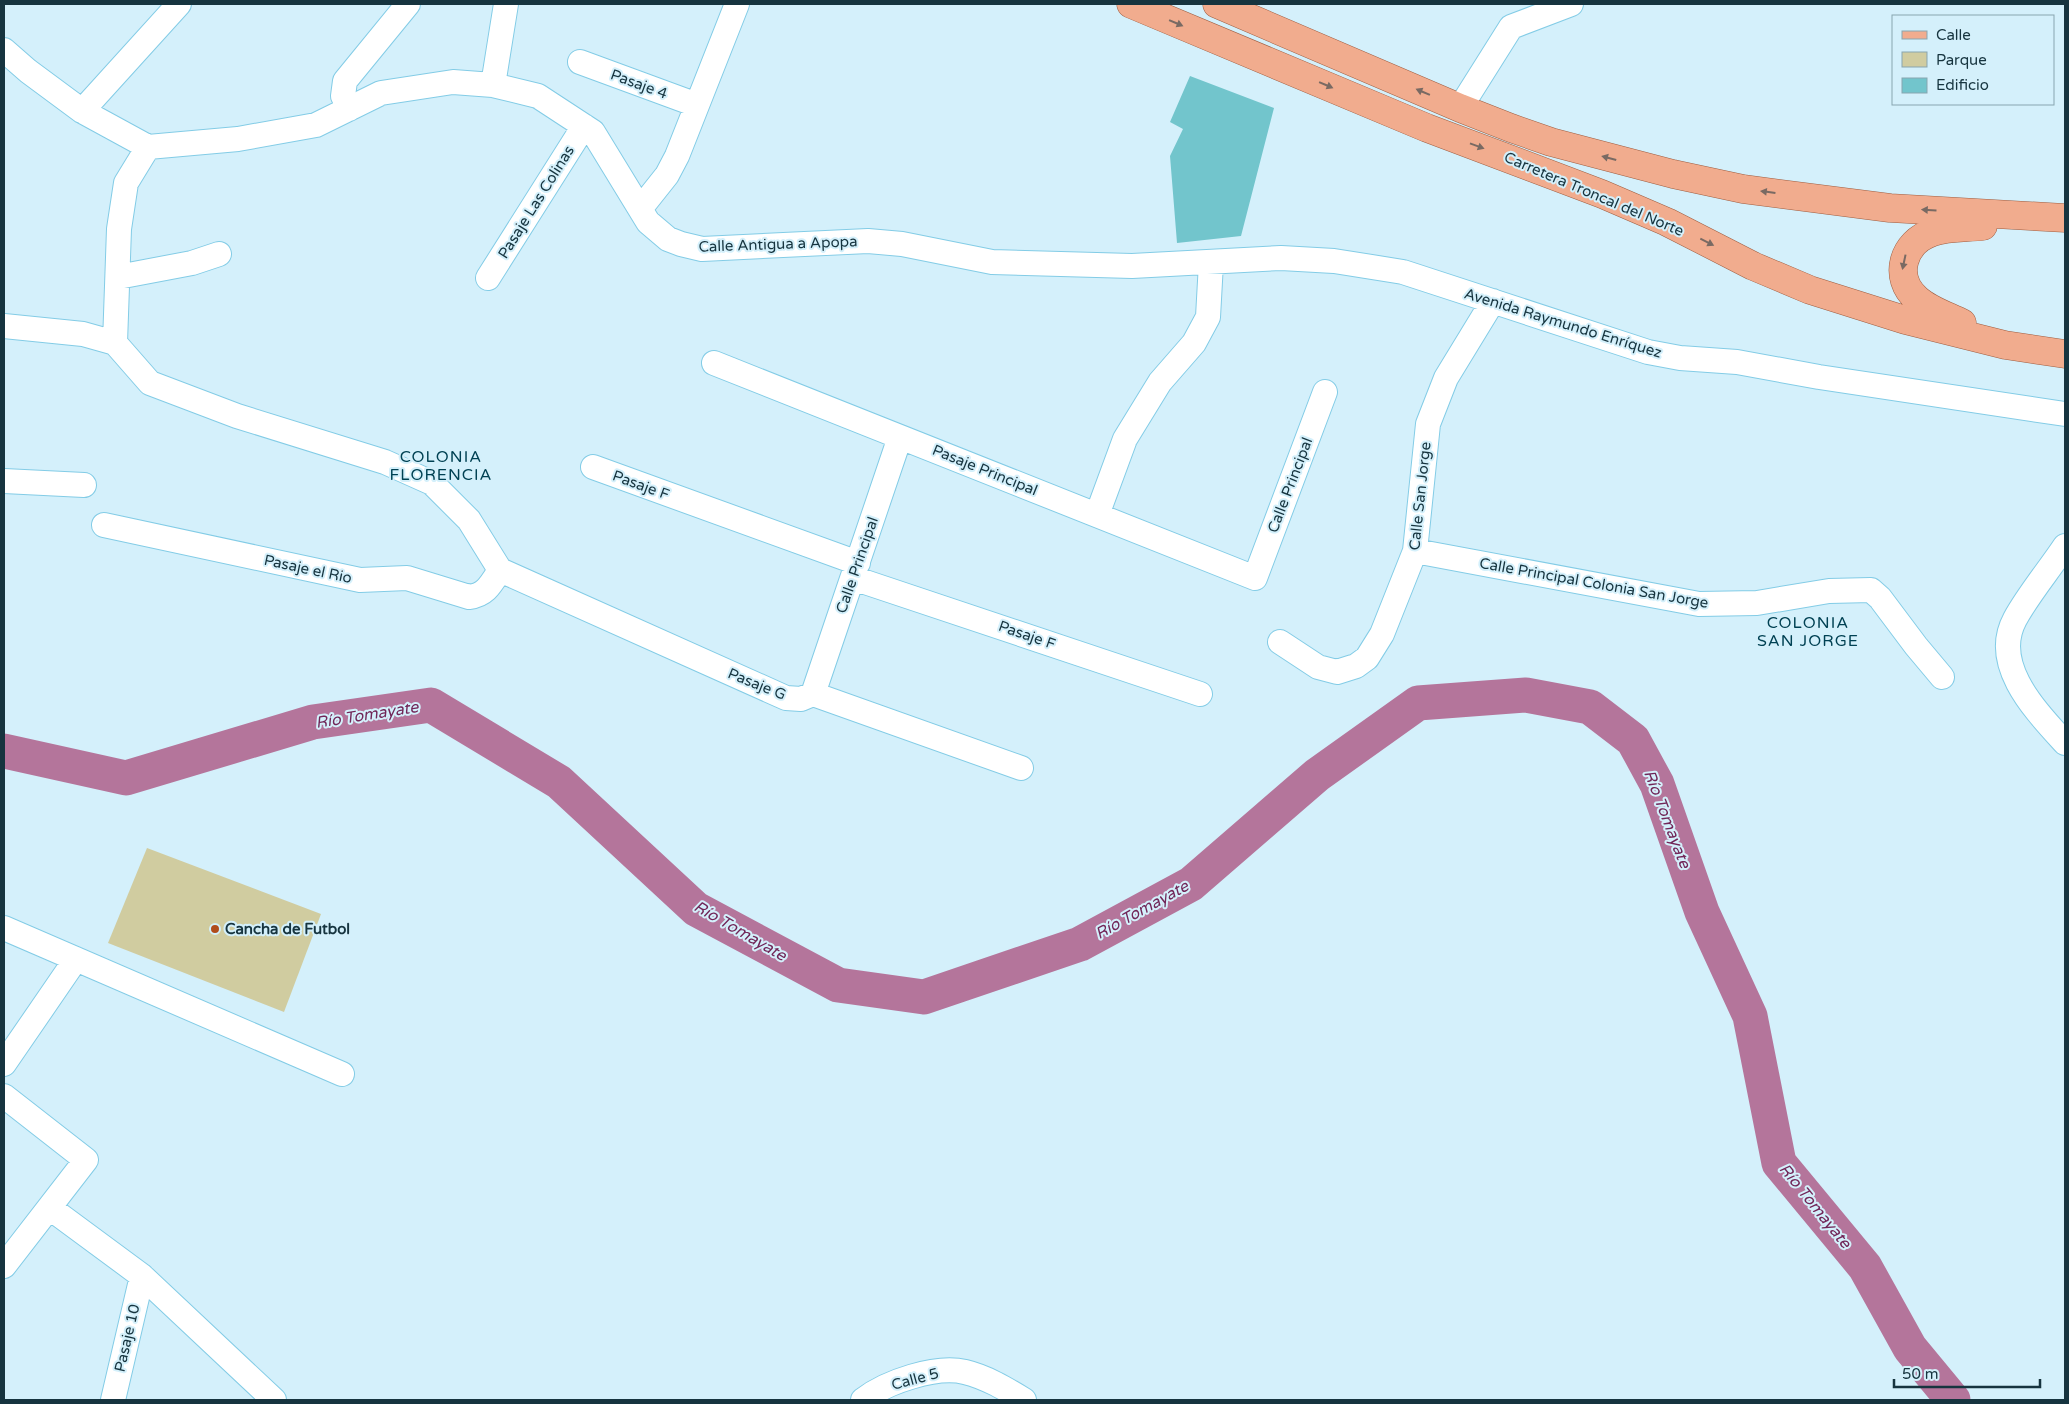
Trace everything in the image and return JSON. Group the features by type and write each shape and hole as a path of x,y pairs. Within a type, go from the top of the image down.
{"main road":[{"name":"Carretera Troncal del Norte","path":"1131,4 1427,128 1602,194 1667,222 1753,266 1810,290 1905,320 2004,345 2065,354"},
{"name":"Carretera Troncal del Norte","path":"1216,4 1460,108 1551,142 1673,174 1743,189 1890,208 2062,218"},
{"path":"2004,345 1919,301 1906,285 1902,274 1906,254 1921,238 1934,232 2062,218"}],"street":[{"path":"82,111 179,4"},
{"path":"349,109 343,96 345,80 408,4"},
{"path":"492,85 506,4"},
{"path":"640,209 667,175 677,156 738,4"},
{"path":"1460,108 1511,27 1571,4"},
{"path":"4,50 28,71 82,111 148,147 126,183 120,229 115,343"},
{"name":"Pasaje 4","path":"580,62 697,105"},
{"name":"Calle Antigua a Apopa","path":"148,147 238,140 316,125 381,93 453,82 492,85 538,96 593,132 648,222 668,240 702,249 868,240 902,244 992,262 1132,266 1211,263"},
{"name":"Pasaje Las Colinas","path":"488,278 584,126"},
{"path":"118,277 192,263 219,254"},
{"name":"Avenida Raymundo Enríquez","path":"1211,263 1281,258 1334,260 1403,272 1648,352 1680,358 1737,362 1819,377 2065,414"},
{"path":"1097,515 1125,439 1160,382 1194,343 1208,317 1211,263"},
{"name":"Calle San Jorge","path":"1280,642 1318,667 1337,672 1356,666 1367,658 1382,634 1415,551 1428,424 1446,378 1493,301"},
{"path":"4,326 83,334 115,343 150,384 237,416 385,462 432,483 469,520 500,570"},
{"name":"Pasaje Principal","path":"714,363 1255,578"},
{"name":"Calle Principal","path":"1255,578 1325,392"},
{"name":"Calle Principal","path":"813,694 900,437"},
{"name":"Pasaje F","path":"593,468 856,570 1200,694"},
{"path":"4,481 84,485"},
{"name":"Pasaje el Rio","path":"104,525 360,580 407,578 469,597 479,596 487,590 500,570"},
{"path":"2065,546 2014,620 2009,637 2009,656 2017,681 2036,712 2065,743"},
{"name":"Calle Principal Colonia San Jorge","path":"1415,551 1698,604 1757,603 1829,591 1871,590 1880,598 1942,677"},
{"name":"Pasaje G","path":"500,570 786,698 801,699 813,694 1021,768"},
{"path":"4,928 342,1074"},
{"path":"4,1064 76,959"},
{"path":"4,1096 86,1160 4,1266"},
{"path":"50,1208 142,1276 274,1400"},
{"name":"Pasaje 10","path":"113,1400 142,1276"},
{"name":"Calle 5","path":"866,1399 905,1379 949,1370 964,1371 979,1376 1024,1400"}],"green space":[{"name":"Cancha de Futbol","path":"147,848 321,914 284,1012 108,943"}],"building":[{"path":"1190,76 1274,108 1241,236 1177,243 1170,156 1183,129 1170,122"}],"waterway":[{"name":"Río Tomayate","path":"4,751 126,778 313,722 431,705 559,782 696,909 838,985 924,997 1080,944 1191,884 1317,775 1418,703 1526,695 1590,707 1633,740 1657,784 1702,912 1750,1016 1779,1163 1865,1267 1910,1348 1953,1400"}],"place":[{"name":"Cancha de Futbol","path":"215,929"}],"district":[{"name":"COLONIA FLORENCIA","path":"441,466"},
{"name":"COLONIA SAN JORGE","path":"1808,632"}]}
